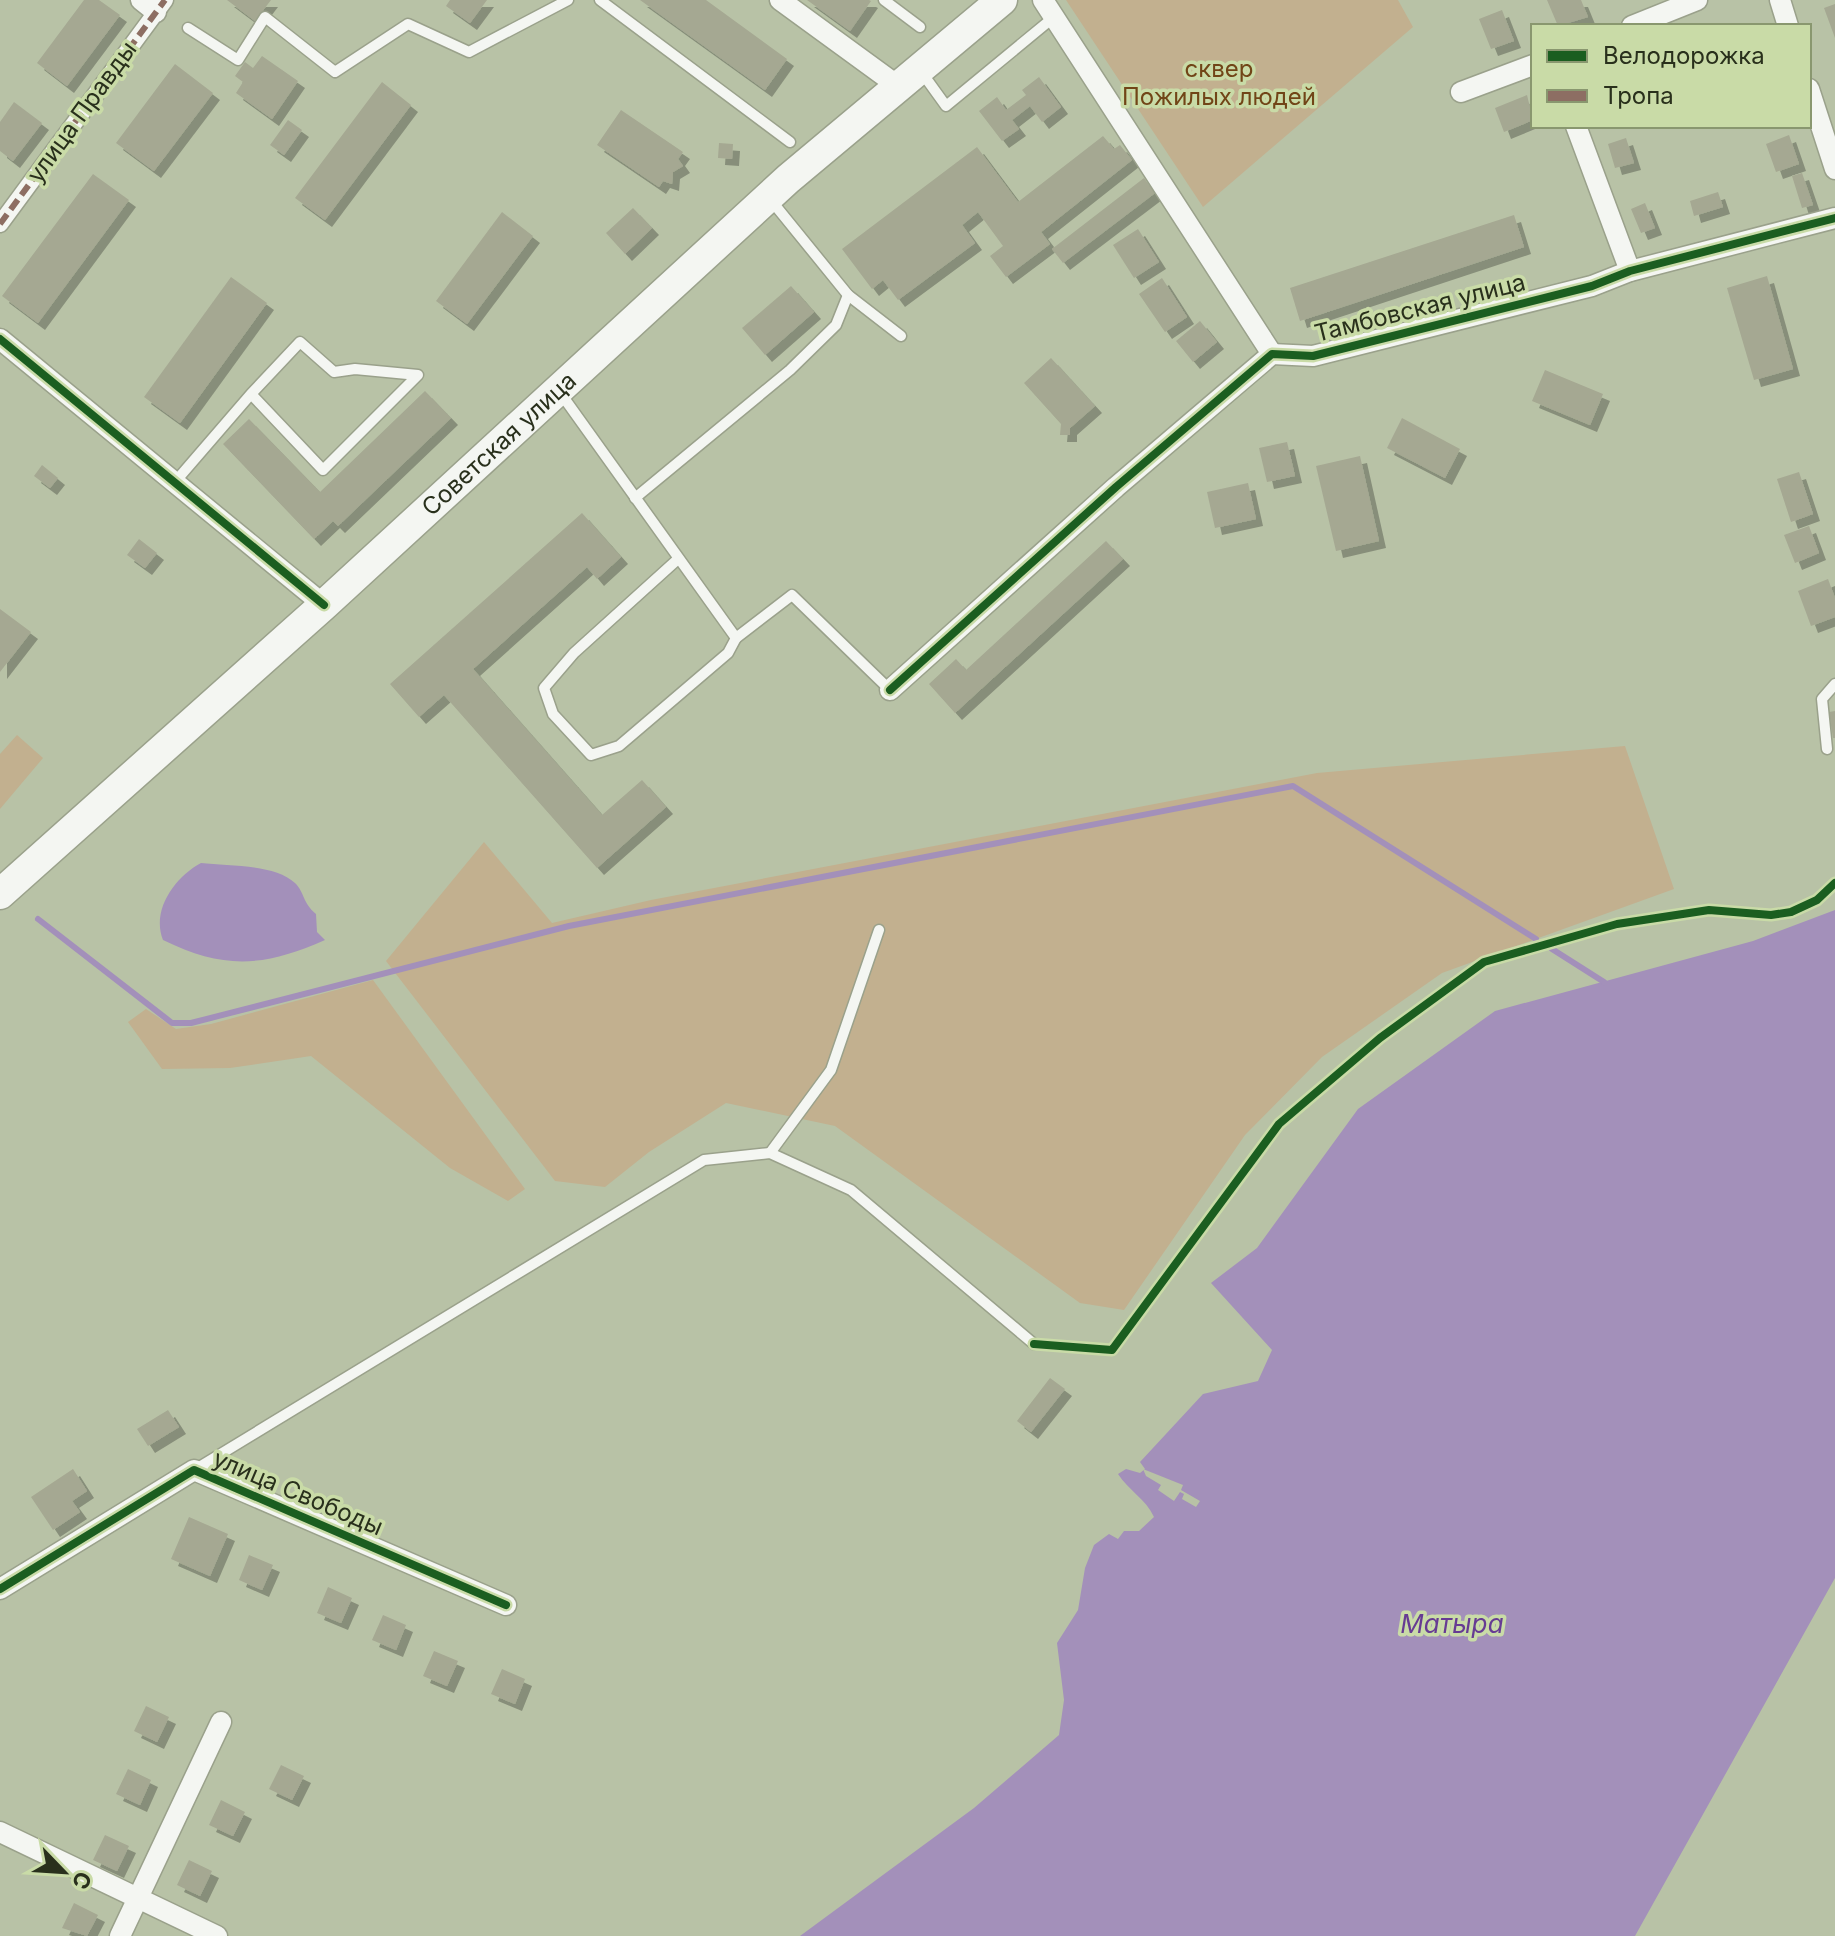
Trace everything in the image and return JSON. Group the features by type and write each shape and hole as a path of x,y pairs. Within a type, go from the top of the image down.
{"main road":[{"name":"Советская улица","path":"1,892 324,605 768,197 1002,0"}],"street":[{"path":"780,0 908,77"},
{"path":"1637,24 1697,0"},
{"path":"1780,0 1787,24"},
{"name":"улица Правды","path":"0,224 154,4"},
{"path":"890,690 1116,487 1272,354 1049,8"},
{"path":"1461,92 1531,66"},
{"path":"1811,95 1835,169"},
{"path":"1577,128 1630,271"},
{"name":"Тамбовская улица","path":"1272,354 1313,356 1592,286 1630,271 1835,218"},
{"path":"0,339 324,605"},
{"name":"улица Свободы","path":"0,1589 194,1470 506,1605"},
{"path":"120,1936 221,1722"},
{"path":"0,1832 217,1936"}],"lane":[{"path":"188,28 238,60 265,17 335,72 408,24 469,52 568,0"},
{"path":"600,0 790,142"},
{"path":"884,0 920,27"},
{"path":"908,77 946,106 1049,8"},
{"path":"768,197 848,295 901,336"},
{"path":"635,498 790,370 836,325 848,295"},
{"path":"175,482 251,394 300,342 334,372 355,369 418,375 323,470 251,394"},
{"path":"558,390 736,638"},
{"path":"678,559 585,642 544,688 553,714 591,755 619,746 728,653 736,638 792,595 890,690"},
{"path":"1827,749 1822,699 1835,684"},
{"path":"770,1153 831,1070 879,930"},
{"path":"194,1470 704,1160 770,1153 851,1190 1034,1344"}],"green space":[{"name":"сквер Пожилых людей","path":"1066,0 1398,0 1413,27 1203,207"},
{"path":"17,735 43,758 0,809 0,754"},
{"path":"1625,746 1674,889 1442,973 1322,1057 1245,1135 1124,1310 1080,1303 835,1126 726,1103 649,1152 605,1187 555,1181 386,961 484,842 552,923 651,900 1317,773"},
{"path":"373,980 525,1189 508,1201 450,1168 311,1056 230,1068 162,1069 128,1022 146,1009 176,1029 211,1024"}],"water":[{"path":"201,863 264,869 286,877 295,883 316,914 317,932 325,940 283,956 244,961 205,956 163,940 160,917 163,906 174,886"},
{"name":"Матыра","path":"1835,910 1835,1578 1635,1936 800,1936 974,1808 1059,1735 1064,1700 1057,1643 1078,1610 1085,1568 1094,1545 1109,1534 1118,1539 1124,1531 1139,1531 1154,1517 1118,1474 1126,1469 1140,1473 1145,1469 1140,1462 1203,1394 1258,1381 1272,1350 1211,1283 1257,1248 1358,1109 1495,1011 1753,941"}],"pier":[{"path":"1143,1469 1183,1485 1181,1490 1200,1501 1196,1507 1182,1499 1184,1494 1180,1492 1174,1501 1158,1490 1161,1485 1146,1476"}],"building":[{"path":"84,0 99,0 120,15 67,86 37,63"},
{"path":"227,0 271,0 255,21"},
{"path":"450,0 487,0 470,23 446,6"},
{"path":"640,0 706,0 787,59 765,90"},
{"path":"807,0 869,0 871,1 850,31"},
{"path":"1547,0 1581,0 1588,17 1557,24"},
{"path":"1835,4 1835,38 1824,8"},
{"path":"1502,10 1514,41 1491,49 1479,19"},
{"path":"262,56 298,81 272,119 236,93 243,82 235,76 245,62 253,68"},
{"path":"175,64 213,93 154,171 116,143"},
{"path":"1039,77 1061,107 1042,122 1030,106 1012,120 1019,129 1002,141 979,111 997,97 1006,110 1026,95 1022,90"},
{"path":"382,82 411,105 325,220 295,198"},
{"path":"1527,95 1531,121 1504,132 1495,108"},
{"path":"14,102 42,123 13,161 0,151 0,122"},
{"path":"621,110 683,152 678,159 683,166 673,172 672,184 663,181 659,187 597,145"},
{"path":"288,120 302,130 284,155 270,145"},
{"path":"1789,135 1799,164 1776,172 1766,144"},
{"path":"1103,136 1114,149 1120,145 1132,160 1041,232 1050,244 1006,277 990,256 1003,246 978,212 962,225 975,243 898,300 883,280 872,289 842,249 977,147 1018,202"},
{"path":"1626,138 1634,163 1615,168 1608,144"},
{"path":"719,143 733,144 732,159 718,158"},
{"path":"1802,173 1813,205 1802,208 1792,176"},
{"path":"93,174 129,200 38,323 2,296"},
{"path":"1144,178 1155,193 1063,263 1052,249"},
{"path":"1718,192 1723,207 1694,216 1690,201"},
{"path":"1645,203 1655,228 1641,233 1631,209"},
{"path":"633,208 652,228 625,254 606,233"},
{"path":"502,212 533,236 467,324 436,301"},
{"path":"1514,215 1524,247 1300,321 1290,288"},
{"path":"1138,229 1159,262 1134,278 1113,245"},
{"path":"1767,276 1793,369 1754,380 1727,288"},
{"path":"231,277 267,303 180,423 144,397"},
{"path":"1162,278 1187,317 1165,332 1139,294"},
{"path":"791,286 814,312 765,355 742,328"},
{"path":"1200,321 1217,342 1193,362 1176,341"},
{"path":"1051,358 1095,406 1070,428 1070,435 1060,435 1061,424 1024,383"},
{"path":"1545,370 1603,394 1590,425 1532,401"},
{"path":"425,391 451,418 338,526 333,521 314,539 223,444 249,419 320,492"},
{"path":"1402,418 1460,449 1445,478 1387,448"},
{"path":"1287,442 1295,476 1267,482 1259,448"},
{"path":"1360,456 1379,541 1336,551 1316,466"},
{"path":"42,465 58,478 50,488 34,476"},
{"path":"1799,472 1813,514 1791,522 1777,479"},
{"path":"1248,483 1256,519 1215,528 1207,492"},
{"path":"582,513 621,557 597,579 587,567 473,669 602,815 642,780 666,807 597,868 444,695 419,717 390,684"},
{"path":"1809,526 1819,553 1795,563 1784,535"},
{"path":"139,539 157,553 145,568 127,555"},
{"path":"1106,541 1123,559 955,713 929,684 956,659 966,670"},
{"path":"1828,579 1835,598 1835,617 1811,626 1798,591"},
{"path":"0,609 31,632 0,672"},
{"path":"1835,711 1835,738 1833,738 1829,712"},
{"path":"1050,1378 1065,1389 1031,1432 1017,1421"},
{"path":"168,1410 179,1427 148,1446 137,1429"},
{"path":"73,1469 87,1491 72,1501 80,1512 53,1530 31,1497"},
{"path":"189,1517 228,1534 210,1576 171,1559"},
{"path":"249,1555 273,1565 262,1590 239,1580"},
{"path":"328,1587 352,1598 341,1623 317,1613"},
{"path":"383,1615 406,1625 396,1650 372,1640"},
{"path":"434,1651 458,1661 447,1686 423,1676"},
{"path":"502,1669 525,1679 515,1704 491,1694"},
{"path":"146,1706 169,1717 157,1742 134,1731"},
{"path":"281,1765 304,1776 292,1800 269,1789"},
{"path":"128,1769 151,1780 140,1805 116,1794"},
{"path":"221,1800 245,1812 233,1836 209,1825"},
{"path":"105,1835 129,1846 117,1871 93,1860"},
{"path":"189,1860 212,1871 200,1896 177,1885"},
{"path":"74,1903 98,1915 87,1936 62,1928"}],"waterway":[{"path":"38,919 172,1023 191,1023 569,926 1293,786 1536,939"},
{"path":"1552,949 1604,982"}],"marked path":[{"path":"0,224 165,0"}],"cycle path":[{"path":"890,690 1116,487 1272,354 1313,356 1592,286 1630,271 1835,218"},
{"path":"0,339 324,605"},
{"path":"1034,1344 1112,1350 1279,1124 1380,1038 1484,962 1617,924 1709,910 1771,915 1791,912 1817,900 1835,883"},
{"path":"0,1589 194,1470 506,1605"}]}
